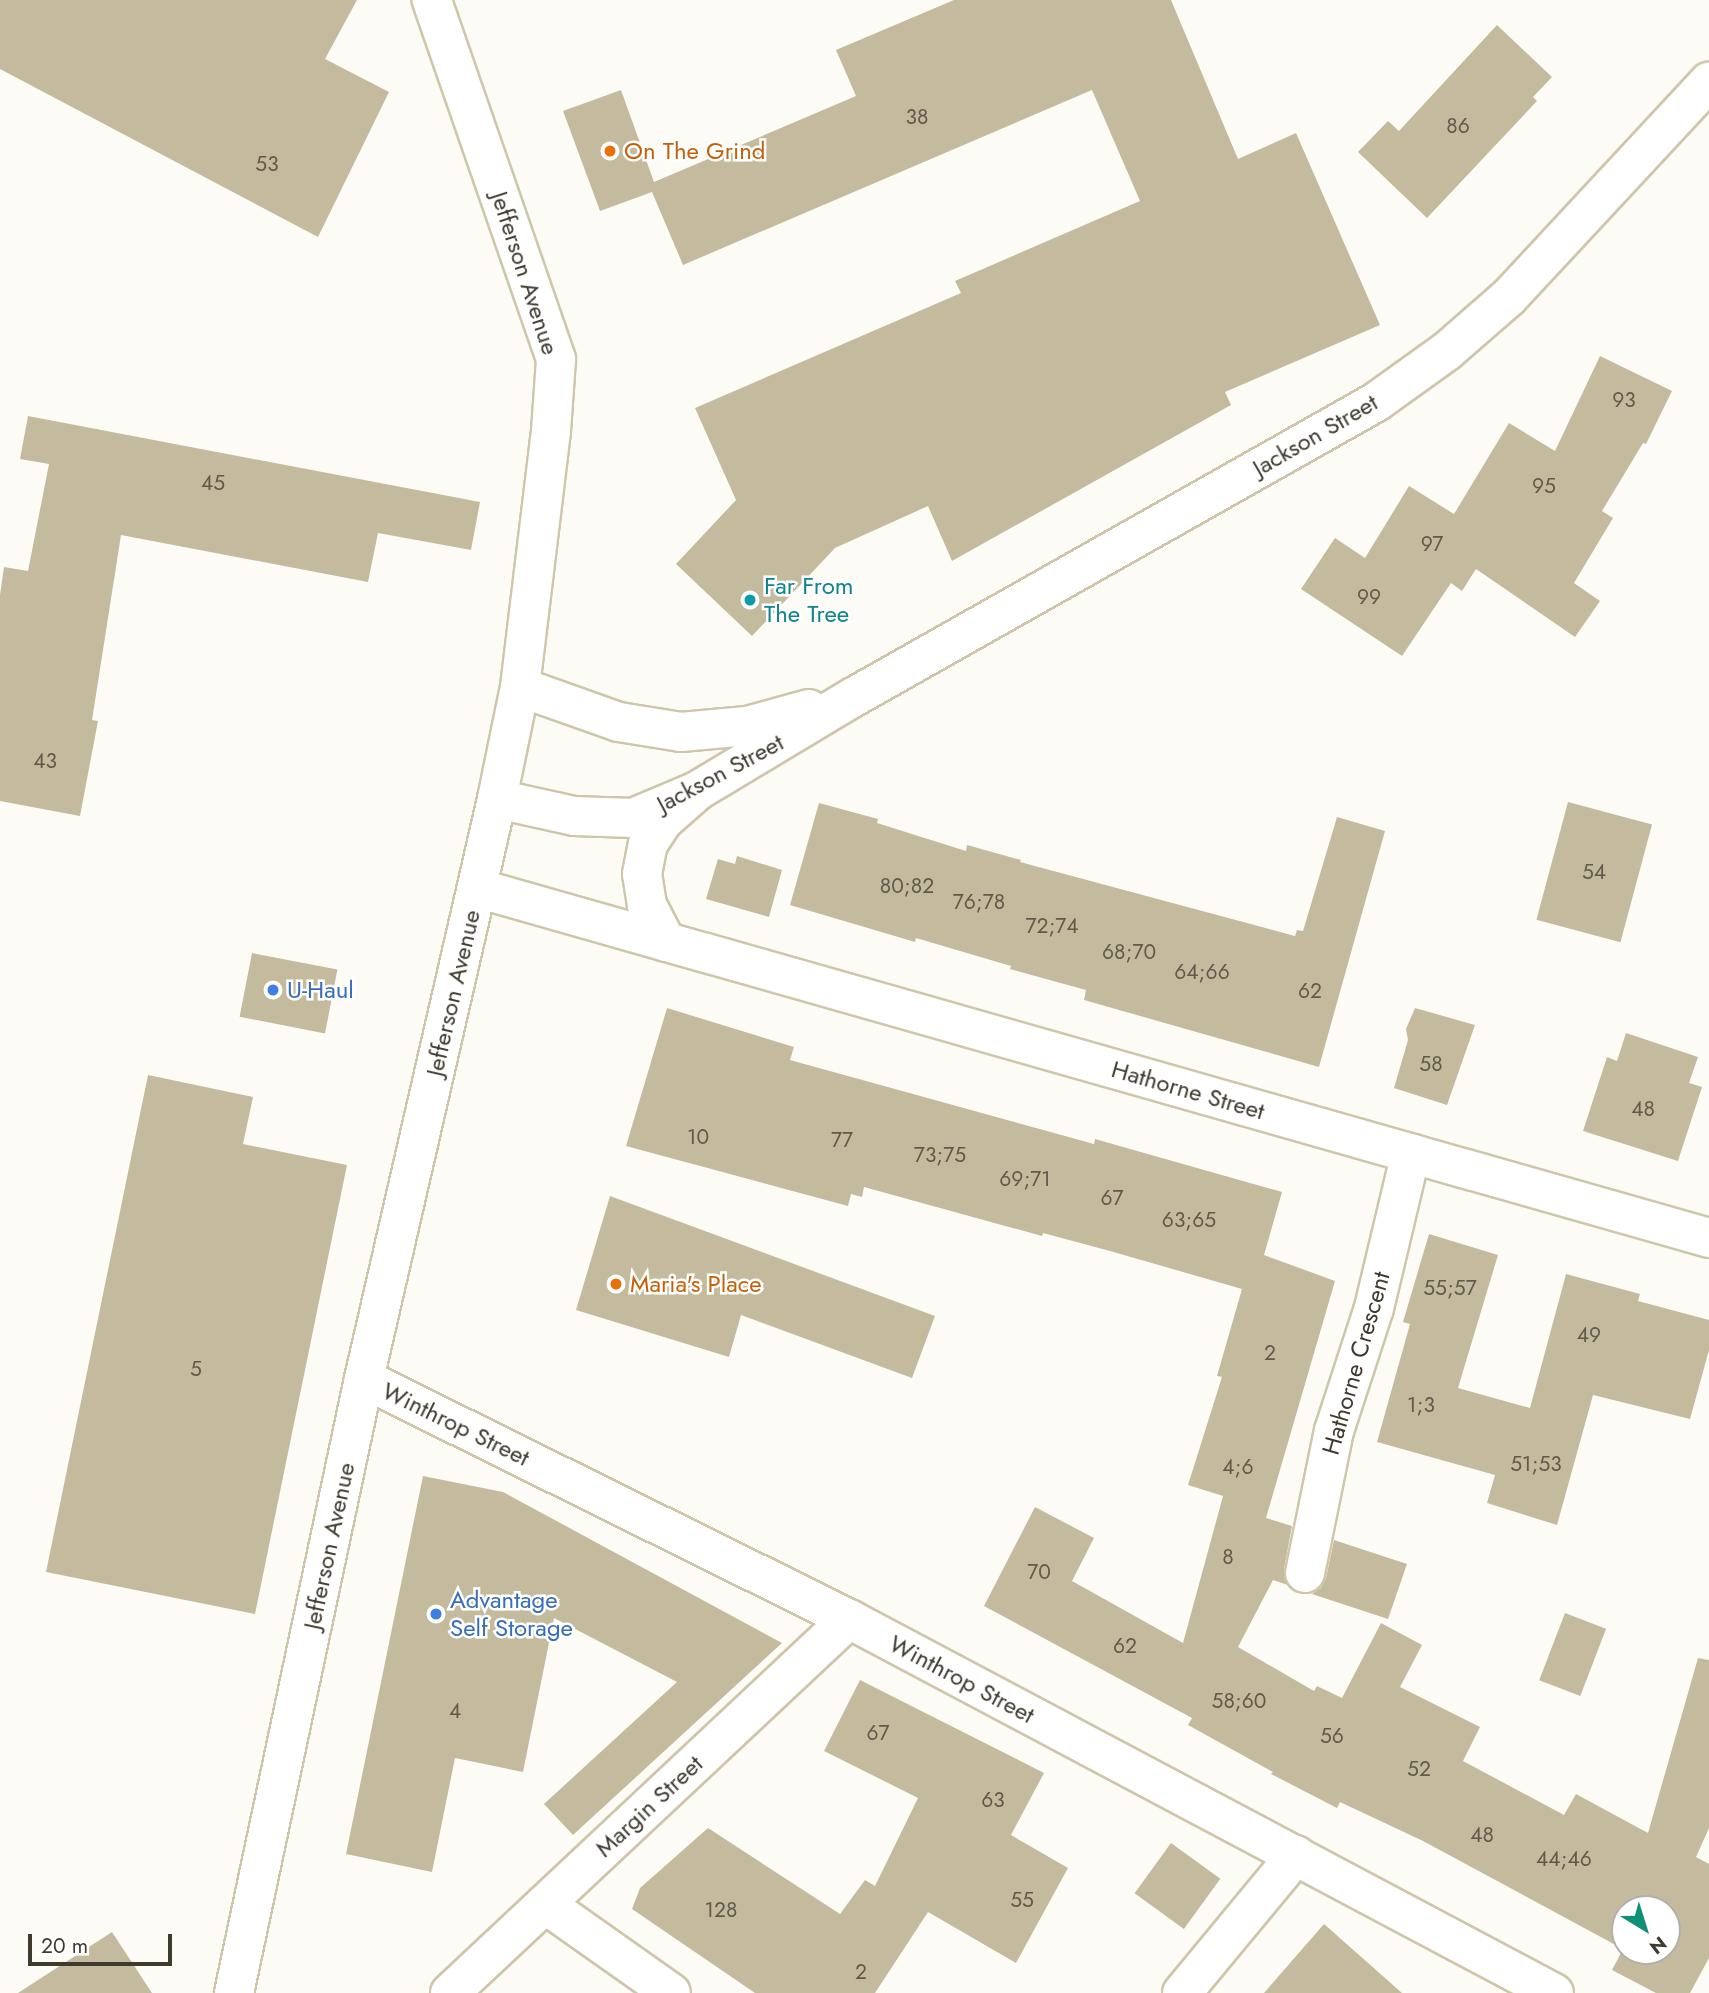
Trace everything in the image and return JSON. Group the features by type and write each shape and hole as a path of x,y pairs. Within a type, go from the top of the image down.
{"street":[{"name":"Jefferson Avenue","path":"234,1993 364,1379 477,888 520,687 551,431 556,359 432,0"},
{"name":"Jackson Street","path":"497,799 574,816 633,818 698,791 852,698 1376,402 1437,359 1509,297 1709,82"},
{"name":"Jackson Street","path":"520,687 619,722 681,732 747,726 852,698"},
{"path":"666,942 647,905 642,874 649,844 663,821 698,791"},
{"name":"Hathorne Street","path":"477,888 1709,1238"},
{"name":"Hathorne Crescent","path":"1305,1573 1334,1431 1374,1308 1410,1153"},
{"name":"Winthrop Street","path":"364,1379 849,1619 1554,1993"},
{"name":"Margin Street","path":"450,1993 849,1619"},
{"path":"1182,1993 1296,1855"},
{"path":"545,1904 671,1993"}],"building":[{"path":"0,0 357,0 325,59 389,92 318,237 0,69"},
{"path":"954,0 1171,0 1238,159 1296,133 1380,325 1225,392 1231,405 952,561 928,506 835,548 752,636 676,564 736,500 695,408 961,293 955,281 1140,201 1092,90 683,265 652,192 600,211 563,111 621,90 654,182 856,96 836,50"},
{"path":"1497,25 1552,77 1533,97 1537,101 1427,218 1358,152 1388,121 1399,131"},
{"path":"1600,356 1672,391 1646,444 1643,443 1602,511 1613,518 1574,583 1600,601 1575,637 1476,569 1462,591 1451,583 1402,656 1301,589 1335,538 1365,558 1409,486 1454,514 1509,423 1555,451"},
{"path":"28,416 480,502 471,550 378,533 368,582 121,535 92,720 98,721 80,816 0,801 0,595 4,567 28,571 49,464 20,459"},
{"path":"1568,802 1652,825 1620,942 1536,920"},
{"path":"819,803 878,819 877,823 966,851 967,845 1021,860 1020,862 1295,936 1297,930 1303,931 1337,817 1385,831 1319,1067 1084,1000 1086,990 1010,969 1011,966 916,938 915,942 790,905"},
{"path":"737,856 782,870 769,917 706,899 718,859 735,864"},
{"path":"252,953 337,970 325,1033 240,1017"},
{"path":"667,1008 794,1047 790,1060 1094,1144 1095,1139 1282,1192 1264,1255 1335,1281 1266,1518 1292,1526 1284,1569 1288,1585 1273,1580 1238,1647 1314,1691 1317,1686 1342,1698 1381,1623 1422,1645 1400,1687 1480,1727 1463,1761 1564,1815 1576,1794 1648,1833 1698,1658 1709,1660 1709,1828 1696,1857 1709,1864 1709,1958 1690,1993 1656,1993 1612,1970 1615,1965 1681,1965 1681,1895 1611,1895 1611,1943 1423,1841 1340,1802 1337,1808 1271,1774 1273,1772 1188,1725 1192,1718 984,1606 1035,1507 1094,1538 1072,1581 1183,1643 1223,1496 1188,1485 1222,1377 1217,1376 1242,1289 1110,1251 1043,1233 1042,1236 864,1187 862,1197 851,1194 848,1206 626,1146"},
{"path":"1415,1008 1475,1025 1447,1105 1394,1088 1408,1040 1406,1029"},
{"path":"1626,1033 1698,1057 1689,1083 1702,1087 1678,1161 1583,1131 1607,1057 1617,1061"},
{"path":"148,1075 253,1097 243,1144 347,1165 255,1614 46,1572"},
{"path":"610,1196 935,1316 912,1378 741,1315 729,1357 576,1310"},
{"path":"1429,1234 1498,1255 1458,1388 1530,1408 1566,1274 1640,1294 1638,1301 1709,1320 1709,1350 1690,1419 1593,1395 1557,1525 1487,1503 1495,1475 1377,1442 1410,1324 1403,1322"},
{"path":"423,1476 503,1492 782,1643 573,1835 544,1804 677,1682 554,1618 523,1772 455,1758 432,1872 346,1854"},
{"path":"1334,1540 1407,1564 1388,1619 1312,1594 1321,1588 1326,1578"},
{"path":"1565,1613 1606,1629 1580,1696 1539,1680"},
{"path":"860,1680 1044,1773 1011,1835 1068,1868 1016,1963 928,1912 875,1993 755,1993 632,1909 640,1888 708,1828 840,1914 865,1880 875,1886 918,1798 824,1751"},
{"path":"1171,1843 1220,1879 1184,1929 1135,1893"},
{"path":"1324,1924 1402,1993 1264,1993"},
{"path":"112,1932 152,1993 18,1993"}],"place":[{"name":"On The Grind","path":"610,151"},
{"name":"Far From The Tree","path":"750,600"},
{"name":"U-Haul","path":"273,990"},
{"name":"Maria's Place","path":"616,1284"},
{"name":"Advantage Self Storage","path":"436,1614"}]}
